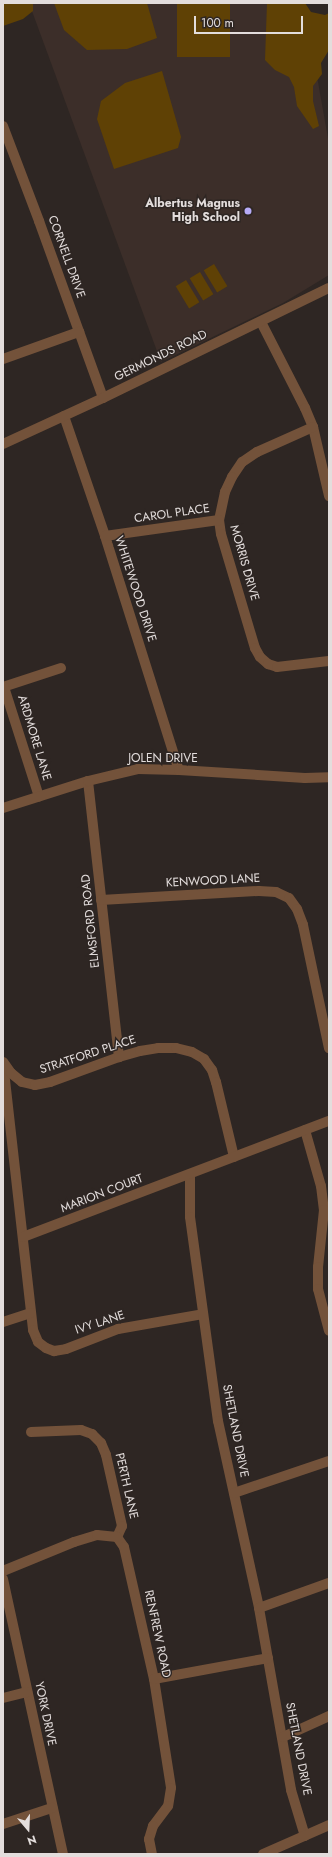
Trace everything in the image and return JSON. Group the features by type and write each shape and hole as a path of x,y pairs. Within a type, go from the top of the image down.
{"street":[{"name":"CORNELL DRIVE","path":"3,126 103,398"},
{"name":"GERMONDS ROAD","path":"3,444 103,398 329,288"},
{"path":"261,322 305,408 313,427 329,496"},
{"path":"3,359 79,332"},
{"name":"WHITEWOOD DRIVE","path":"64,416 105,536 179,770"},
{"name":"MORRIS DRIVE","path":"313,427 257,452 242,462 232,477 225,492 219,520 221,534 255,648 260,657 268,664 278,667 329,661"},
{"name":"CAROL PLACE","path":"105,536 219,520"},
{"path":"4,687 61,668"},
{"name":"ARDMORE LANE","path":"4,687 39,796"},
{"name":"JOLEN DRIVE","path":"3,808 88,781 138,769 179,770 305,778 329,777"},
{"name":"ELMSFORD ROAD","path":"88,781 119,1057"},
{"name":"KENWOOD LANE","path":"101,900 259,890 276,892 289,898 297,909 303,925 329,1048"},
{"name":"STRATFORD PLACE","path":"3,1062 11,1073 22,1082 35,1085 50,1082 119,1057 158,1048 176,1048 192,1052 204,1060 212,1070 234,1157"},
{"name":"IVY LANE","path":"3,1062 33,1330 38,1342 46,1348 54,1351 66,1349 118,1328 203,1314"},
{"path":"190,1174 329,1121"},
{"path":"305,1130 321,1186 324,1210 318,1267 318,1289 329,1331"},
{"name":"MARION COURT","path":"23,1237 190,1174"},
{"name":"SHETLAND DRIVE","path":"190,1174 190,1217 218,1421 260,1608 291,1790 304,1836"},
{"path":"3,1322 31,1312"},
{"name":"PERTH LANE","path":"31,1432 81,1430 92,1434 101,1443 106,1455 122,1526 117,1537"},
{"path":"234,1493 329,1461"},
{"path":"3,1571 92,1536 117,1537"},
{"name":"RENFREW ROAD","path":"117,1537 124,1547 154,1679 171,1788 168,1806 153,1826 149,1839 152,1854"},
{"name":"YORK DRIVE","path":"3,1579 63,1854"},
{"path":"260,1608 329,1583"},
{"path":"154,1679 268,1658"},
{"path":"3,1698 27,1692"},
{"path":"283,1737 329,1716"},
{"path":"3,1824 52,1808"},
{"path":"263,1854 329,1825"}],"shaded area":[{"path":"3,3 33,3 33,11 23,19 3,26"},
{"path":"29,3 304,3 329,144 329,275 283,303 161,362"},
{"path":"54,3 147,3 157,38 127,49 87,50 64,30"},
{"path":"177,3 230,3 230,57 177,57"},
{"path":"267,3 305,3 311,12 325,15 329,13 329,50 321,63 322,74 313,86 313,101 319,126 313,129 297,106 294,87 289,77 275,70 265,60"},
{"path":"162,71 181,137 178,148 114,169 97,119 101,101 125,83"},
{"path":"214,264 227,286 217,292 204,270"},
{"path":"200,272 213,294 203,300 190,278"},
{"path":"186,280 199,302 189,308 176,286"}],"place":[{"name":"Albertus Magnus High School","path":"248,211"}]}
